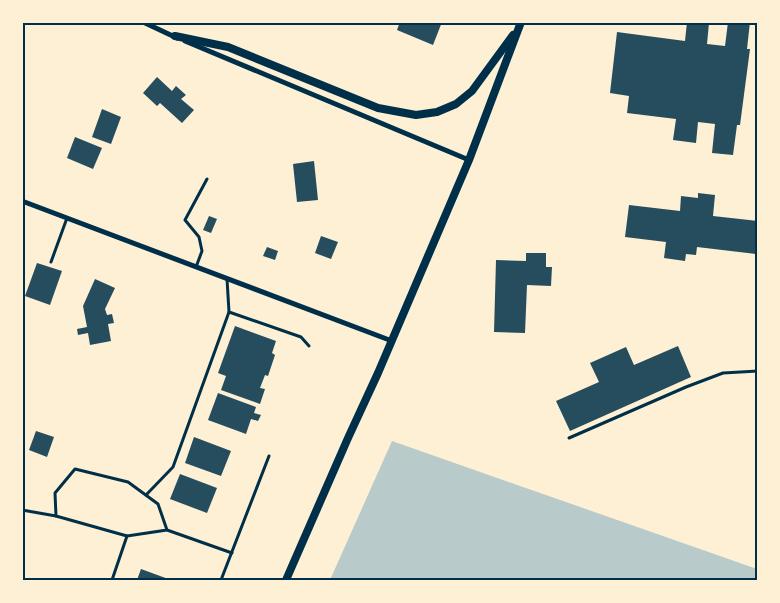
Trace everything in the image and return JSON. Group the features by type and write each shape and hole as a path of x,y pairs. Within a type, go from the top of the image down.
{"street":[{"path":"143,22 469,160"},
{"path":"174,36 228,47 378,108 416,115 436,112 456,104 472,91 520,24"},
{"path":"286,580 392,341 469,160 520,24"},
{"path":"22,201 392,341"}],"lane":[{"path":"196,267 202,251 200,236 185,220 208,179"},
{"path":"51,262 67,218"},
{"path":"146,495 173,467 228,312 227,279"},
{"path":"228,312 301,337 309,346"},
{"path":"569,438 723,373 758,371"},
{"path":"221,580 269,456"},
{"path":"56,516 55,493 75,469 128,482 158,504 167,530"},
{"path":"22,510 56,516 127,536 167,530 232,553"},
{"path":"112,580 127,536"}],"shaded area":[{"path":"392,441 757,569 757,580 330,580"}],"building":[{"path":"400,22 442,22 433,45 397,30"},
{"path":"687,22 709,23 707,44 725,46 728,22 750,22 747,49 750,49 740,125 737,125 733,155 712,153 715,124 698,122 696,143 673,140 676,119 627,113 629,96 610,93 617,32 685,41"},
{"path":"157,77 172,91 176,86 186,95 181,99 194,110 182,123 160,103 157,106 143,93"},
{"path":"102,109 121,117 111,144 92,137"},
{"path":"75,137 102,148 93,169 67,158"},
{"path":"314,161 318,200 297,202 293,164"},
{"path":"698,193 715,195 713,216 758,221 756,254 697,247 696,255 686,254 685,261 664,258 666,242 625,237 629,205 680,211 681,196 698,198"},
{"path":"209,216 217,219 211,233 203,230"},
{"path":"321,236 338,242 331,259 315,253"},
{"path":"267,247 278,251 275,260 263,256"},
{"path":"526,253 546,253 546,267 552,267 551,286 527,285 525,333 494,332 496,260 526,261"},
{"path":"37,263 62,271 50,305 25,296"},
{"path":"95,279 115,288 105,309 107,315 112,314 114,323 108,324 111,341 90,345 88,333 78,335 77,329 87,327 83,306"},
{"path":"235,326 276,341 272,353 275,355 268,376 265,375 260,388 265,389 260,404 221,390 226,376 218,373"},
{"path":"678,346 691,377 570,431 556,401 599,382 590,363 626,347 634,365"},
{"path":"218,393 256,407 254,413 261,415 258,421 251,419 246,434 208,420"},
{"path":"36,431 54,437 47,457 29,450"},
{"path":"194,437 231,451 221,476 185,463"},
{"path":"180,474 217,488 207,513 170,499"},
{"path":"141,569 171,580 137,580"}]}
